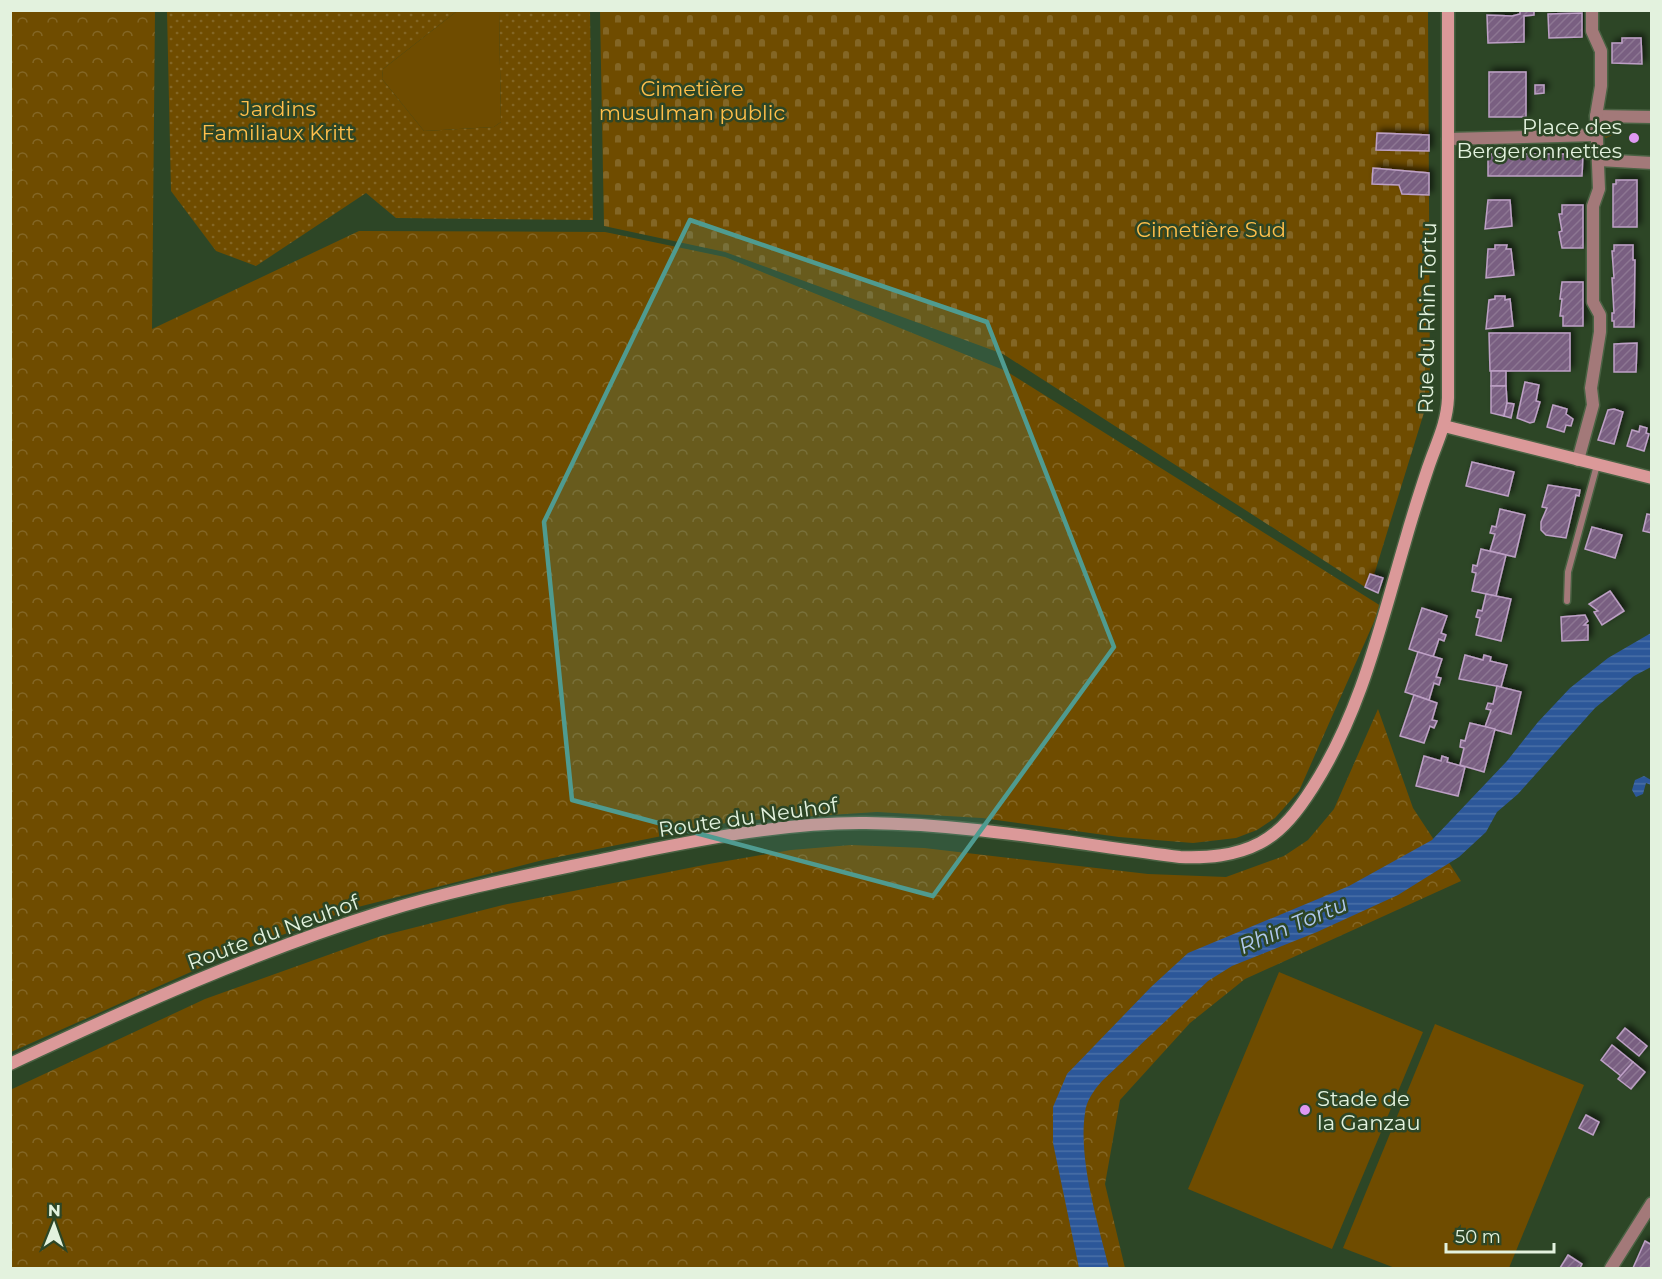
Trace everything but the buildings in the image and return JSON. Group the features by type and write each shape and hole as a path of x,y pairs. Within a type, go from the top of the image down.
{"street":[{"name":"Rue du Rhin Tortu","path":"1384,616 1428,468 1444,426 1448,398 1448,10"},
{"path":"1578,460 1593,405 1591,388 1600,332 1600,315 1593,302 1593,206 1599,189 1596,116 1601,86 1601,51 1592,31 1592,10"},
{"path":"1596,116 1652,117"},
{"path":"1449,139 1596,135"},
{"path":"1599,160 1652,163"},
{"path":"1444,426 1652,478"},
{"name":"Route du Neuhof","path":"10,1064 138,1004 254,958 383,912 530,875 702,841 778,829 864,823 960,828 1180,857 1218,856 1240,851 1262,842 1289,819 1323,770 1357,702 1384,616"},
{"path":"1611,1269 1652,1203"}],"lane":[{"path":"1567,601 1568,572 1597,465"}],"highlighted area":[{"path":"690,220 987,322 1114,647 933,896 572,800 544,522"}],"green space":[{"path":"11,11 155,11 152,329 359,231 605,232 725,257 1006,371 1381,606 1299,791 1275,818 1257,830 1236,838 1193,843 1119,837 982,818 877,812 736,821 543,860 354,908 229,955 11,1052"},
{"name":"Jardins Familiaux Kritt","path":"167,11 457,11 383,69 382,79 424,131 494,127 501,122 499,11 590,11 593,220 396,218 366,193 256,266 216,251 171,191"},
{"path":"457,11 499,11 501,122 494,127 424,131 382,79 383,69"},
{"name":"Cimetière Sud","path":"600,11 1428,11 1430,393 1374,575 1369,574 1365,587 1003,354 725,252 604,226"},
{"path":"1611,122 1620,122 1616,133 1606,138 1604,136"},
{"path":"1378,709 1413,808 1461,881 1245,979 1190,1023 1120,1100 1105,1184 1125,1268 11,1268 10,1090 205,999 381,936 503,905 791,850 851,845 924,848 1148,874 1226,877 1284,856 1308,840 1334,809"},
{"name":"Stade de la Ganzau","path":"1279,972 1423,1032 1332,1249 1188,1189"},
{"name":"Stade de la Ganzau","path":"1435,1024 1584,1085 1509,1268 1395,1268 1343,1248"}],"water":[{"name":"Rhin Tortu","path":"1651,633 1651,667 1634,676 1595,708 1518,794 1497,812 1486,832 1459,857 1398,895 1317,932 1232,966 1208,981 1102,1081 1087,1104 1084,1150 1090,1191 1109,1268 1079,1268 1053,1143 1053,1107 1067,1074 1151,987 1188,953 1349,886 1432,840 1507,761 1538,722 1570,688 1608,658"},
{"path":"1644,776 1651,780 1651,785 1646,783 1643,794 1636,797 1632,790 1635,780"}],"place":[{"name":"Place des Bergeronnettes","path":"1634,138"},
{"name":"Stade de la Ganzau","path":"1305,1110"}],"park label":[{"name":"Cimetière musulman public","path":"692,100"}]}
